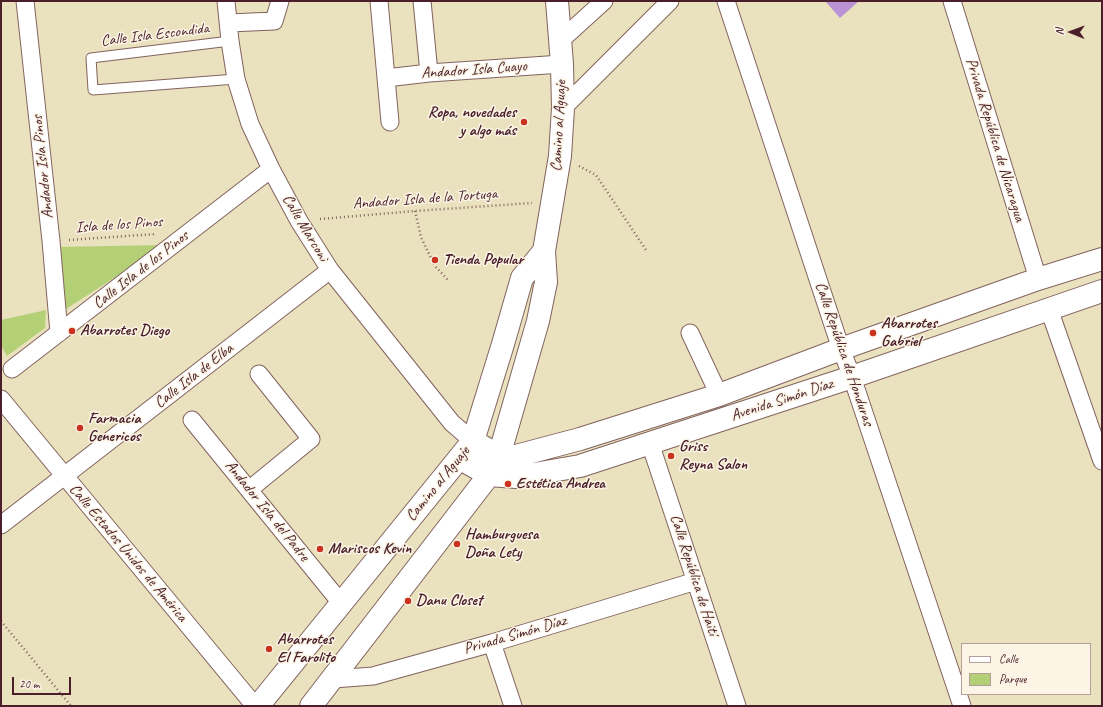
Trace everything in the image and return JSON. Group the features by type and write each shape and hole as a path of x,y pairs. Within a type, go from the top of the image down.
{"main road":[{"name":"Camino al Aguaje","path":"311,706 489,475 499,456 538,321 546,282 544,251 560,156 563,108 562,64 557,1"},
{"name":"Camino al Aguaje","path":"257,706 473,441 522,278 544,251"},
{"name":"Avenida Simón Díaz","path":"499,456 528,454 719,395 841,349 1038,279 1102,258"},
{"name":"Avenida Simón Díaz","path":"460,458 489,475 516,477 580,466 852,378 1102,291"},
{"path":"473,441 499,456"}],"street":[{"name":"Andador Isla Pinos","path":"24,1 51,241 59,333"},
{"name":"Calle Marconi","path":"226,1 236,79 250,124 270,170 299,221 330,270 452,423 473,441"},
{"path":"228,23 274,21 280,1"},
{"path":"379,1 390,122"},
{"path":"422,1 428,73"},
{"path":"560,41 604,1"},
{"path":"563,108 670,1"},
{"name":"Calle República de Honduras","path":"726,1 841,349 962,706"},
{"name":"Privada República de Nicaragua","path":"952,1 1038,279"},
{"name":"Andador Isla Cuayo","path":"386,78 428,73 562,64"},
{"name":"Calle Isla de los Pinos","path":"12,369 270,170"},
{"name":"Calle Isla de Elba","path":"1,526 330,270"},
{"path":"1049,310 1102,461"},
{"path":"690,333 719,395"},
{"path":"250,489 311,438 259,374"},
{"name":"Calle Estados Unidos de América","path":"1,399 257,706"},
{"name":"Andador Isla del Padre","path":"192,420 250,489 341,603"},
{"name":"Calle Marconi","path":"452,423 460,458"},
{"name":"Calle República de Haití","path":"650,443 738,706"},
{"name":"Privada Simón Díaz","path":"333,679 373,676 492,643 696,581"},
{"path":"492,643 513,706"}],"lane":[{"name":"Calle Isla Escondida","path":"230,40 91,58 93,90 236,79"}],"path":[{"path":"560,156 596,175 646,250"},
{"name":"Andador Isla de la Tortuga","path":"299,221 553,201"},
{"path":"415,211 421,237 428,252 436,267 449,281"},
{"name":"Isla de los Pinos","path":"51,241 159,234"},
{"path":"1,621 71,706"}],"green space":[{"path":"165,245 63,311 57,247"},
{"path":"46,310 45,328 7,356 1,346 1,320"}],"building":[{"path":"825,1 859,1 840,18"}],"place":[{"name":"Ropa, novedades y algo más","path":"524,122"},
{"name":"Tienda Popular","path":"435,260"},
{"name":"Abarrotes Diego","path":"72,331"},
{"name":"Abarrotes Gabriel","path":"873,333"},
{"name":"Farmacia Genericos","path":"80,428"},
{"name":"Griss Reyna Salon","path":"671,456"},
{"name":"Estética Andrea","path":"508,484"},
{"name":"Hamburguesa Doña Lety","path":"457,544"},
{"name":"Mariscos Kevin","path":"320,549"},
{"name":"Danu Closet","path":"408,601"},
{"name":"Abarrotes El Farolito","path":"269,649"}]}
